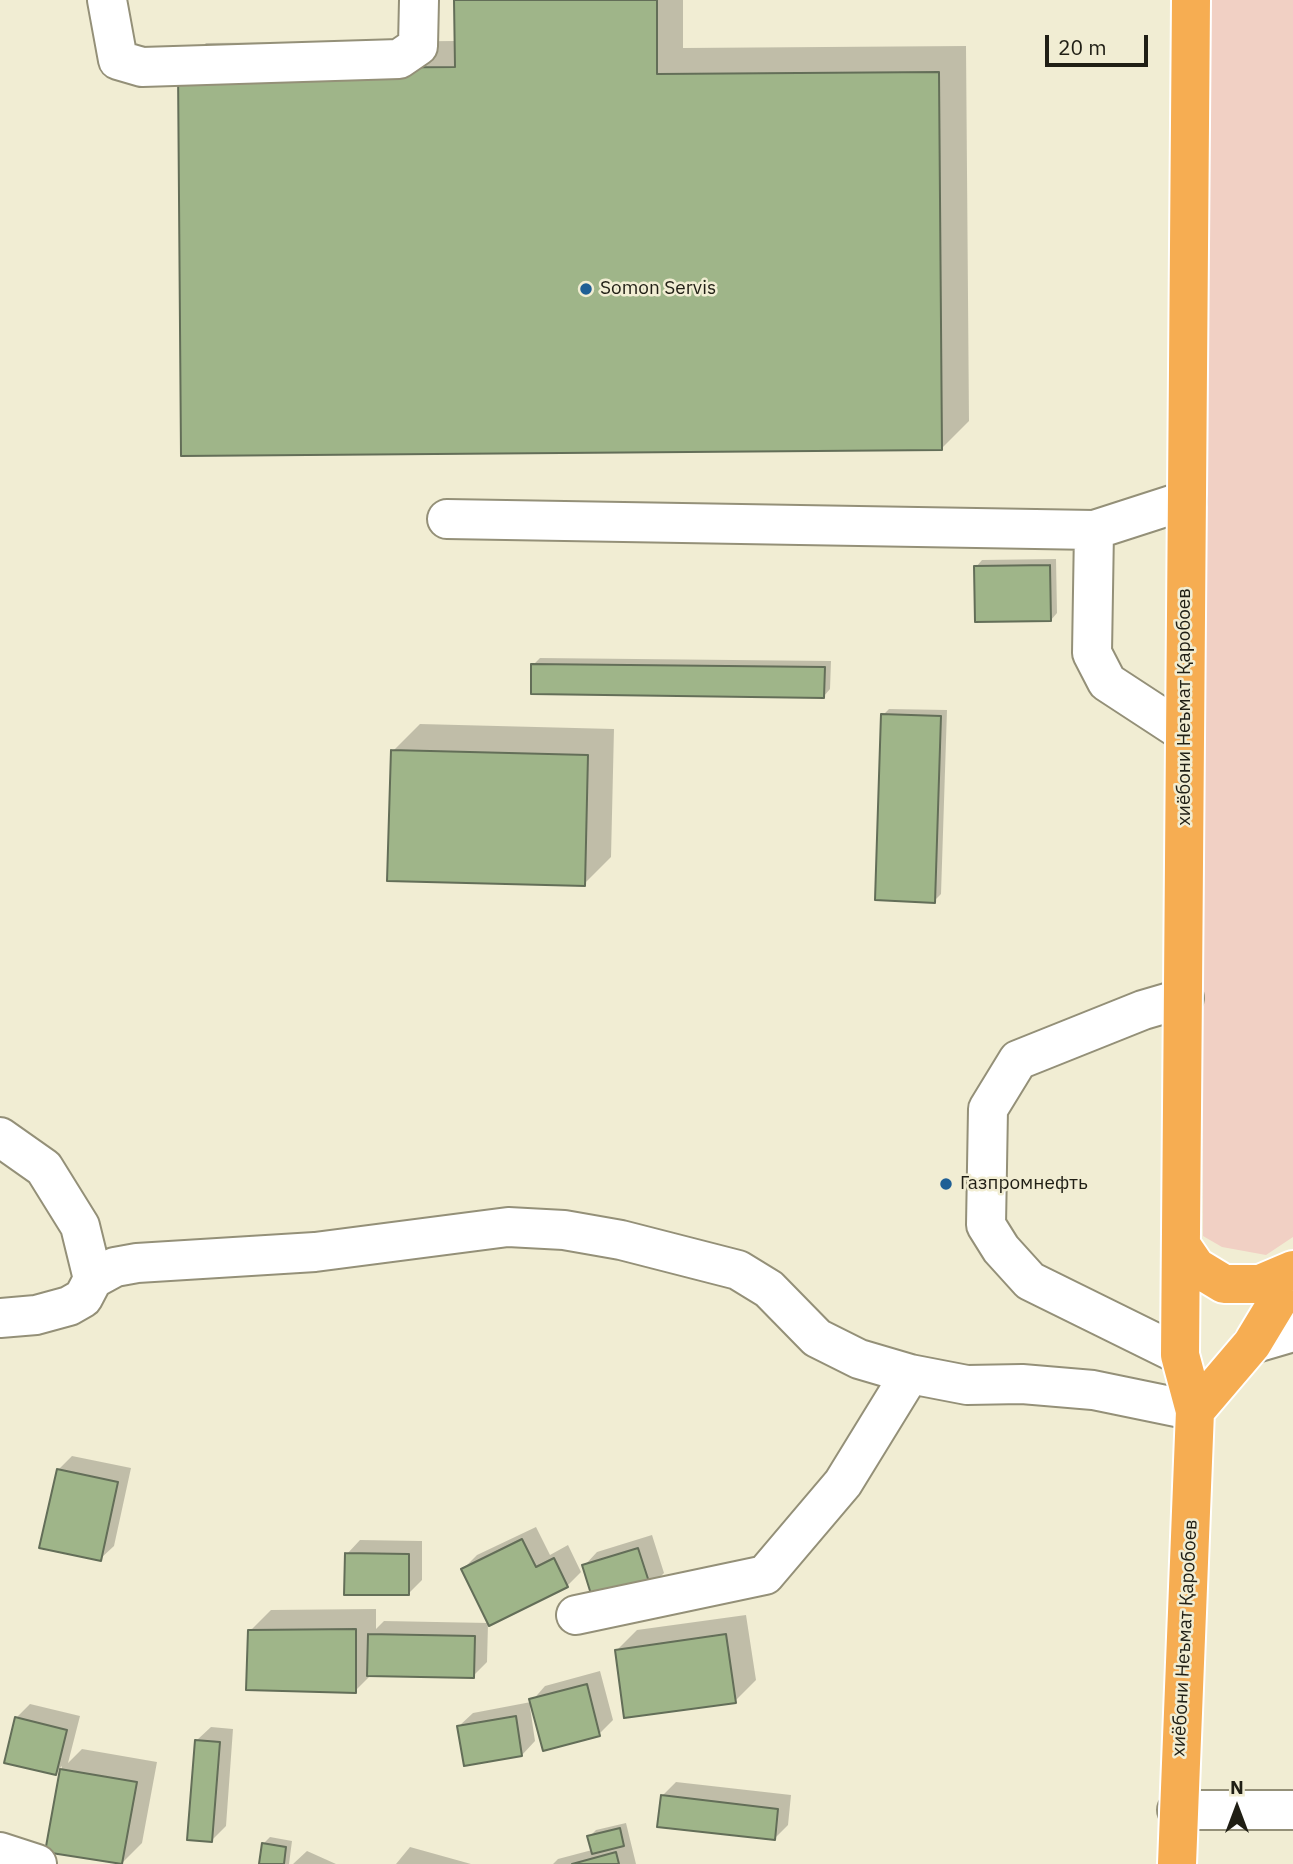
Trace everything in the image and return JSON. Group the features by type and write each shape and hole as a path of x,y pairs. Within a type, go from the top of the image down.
{"highway":[{"name":"хиёбони Неъмат Қаробоев","path":"1177,1864 1177,1810 1195,1411 1180,1355 1191,0"},
{"path":"1181,1245 1196,1267 1224,1284 1260,1284 1293,1270"},
{"path":"1195,1411 1252,1344 1293,1276"}],"street":[{"path":"107,0 118,60 142,67 400,59 418,46 419,0"},
{"path":"447,519 1094,530 1187,500"},
{"path":"1094,530 1091,653 1107,682 1185,733"},
{"path":"1180,1355 1030,1281 1001,1249 986,1225 986,1212 988,1109 1018,1060 1143,1010 1184,998"},
{"path":"0,1137 44,1168 80,1227 93,1279"},
{"path":"0,1318 36,1315 69,1307 83,1298 93,1279 115,1267 137,1263 315,1252 508,1227 564,1230 621,1240 738,1270 769,1289 817,1338 859,1359 910,1374 967,1385 1022,1384 1093,1390 1195,1411"},
{"path":"1252,1344 1293,1332"},
{"path":"576,1615 765,1574 843,1483 910,1374"},
{"path":"1177,1810 1293,1810"},
{"path":"0,1852 37,1864"}],"shaded area":[{"path":"1198,0 1293,0 1293,1237 1266,1255 1222,1247 1203,1236"}],"building":[{"path":"454,0 657,0 657,74 939,72 942,450 181,456 178,69 455,67"},
{"path":"1050,565 1051,621 975,622 974,566"},
{"path":"531,664 825,667 824,698 531,694"},
{"path":"881,714 941,716 935,903 875,900"},
{"path":"391,750 588,755 585,886 387,881"},
{"path":"57,1469 118,1482 101,1561 39,1548"},
{"path":"522,1539 536,1567 554,1558 568,1587 489,1626 461,1569"},
{"path":"638,1548 651,1588 595,1607 582,1565"},
{"path":"345,1553 409,1554 409,1595 344,1595"},
{"path":"356,1629 356,1693 246,1690 248,1630"},
{"path":"368,1634 475,1636 474,1678 367,1676"},
{"path":"726,1634 736,1703 624,1718 615,1650"},
{"path":"587,1684 600,1736 543,1751 529,1699"},
{"path":"516,1716 522,1756 464,1766 457,1726"},
{"path":"15,1717 67,1730 56,1775 4,1763"},
{"path":"195,1740 220,1742 212,1842 187,1840"},
{"path":"60,1769 137,1782 122,1864 45,1852"},
{"path":"661,1795 778,1809 775,1840 657,1827"},
{"path":"620,1828 624,1846 592,1854 587,1836"},
{"path":"262,1843 286,1847 284,1864 259,1864"},
{"path":"616,1852 619,1864 572,1864"}],"place":[{"name":"Somon Servis","path":"586,289"},
{"name":"Газпромнефть","path":"946,1184"}]}
